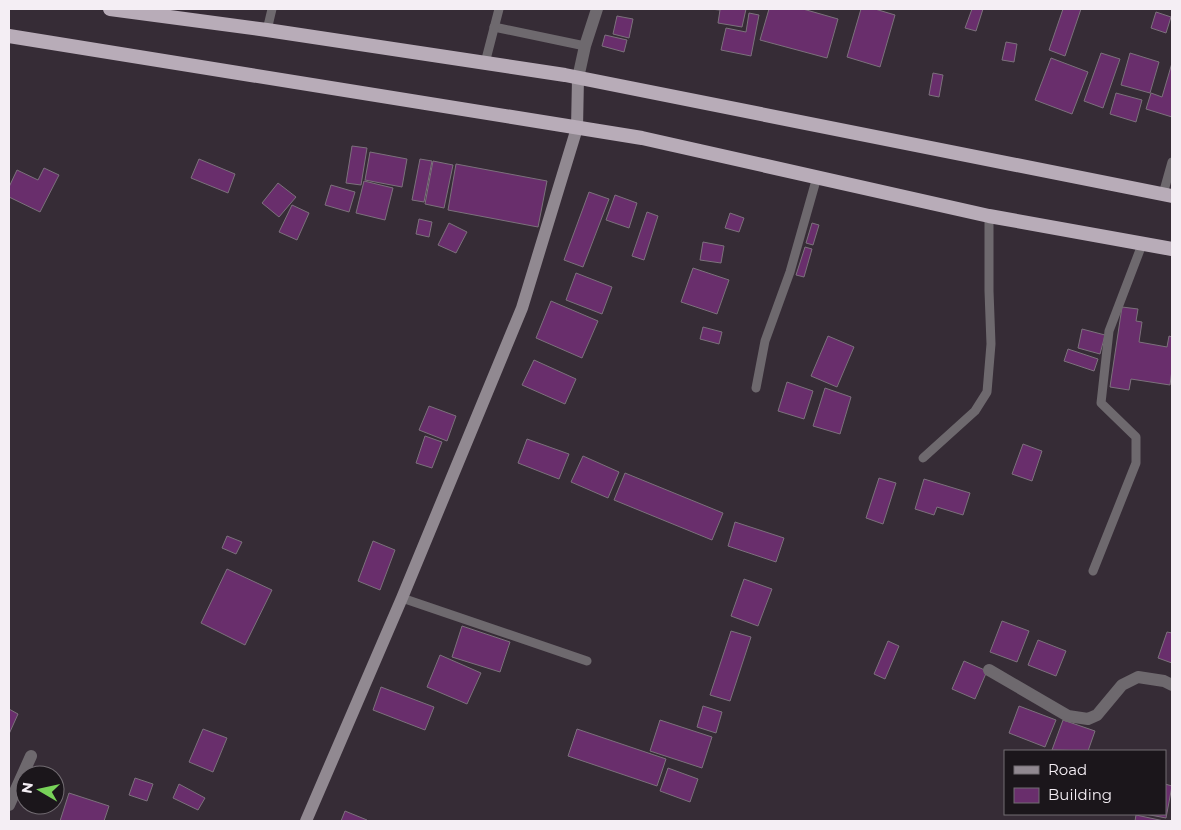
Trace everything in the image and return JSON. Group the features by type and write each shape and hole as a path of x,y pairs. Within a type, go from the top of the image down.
{"highway":[{"path":"110,9 267,30 578,78 1168,195"},
{"path":"9,36 642,138 989,216 1143,242 1172,249"}],"main road":[{"path":"306,821 402,598 522,308 577,128 578,78"}],"street":[{"path":"578,78 585,46 597,9"},
{"path":"989,670 1068,716 1088,719 1097,715 1122,685 1138,677 1164,681 1172,685"},
{"path":"9,804 32,756"}],"lane":[{"path":"267,30 272,9"},
{"path":"485,63 498,9"},
{"path":"494,27 585,46"},
{"path":"1168,195 1172,162"},
{"path":"756,388 765,342 790,272 817,177"},
{"path":"923,458 975,411 987,392 991,344 989,216"},
{"path":"1093,571 1136,463 1136,437 1101,403 1109,331 1143,242"},
{"path":"402,598 588,661"}],"building":[{"path":"710,9 746,9 742,27 718,23 720,10"},
{"path":"769,9 803,9 838,19 827,58 760,40"},
{"path":"861,9 875,9 895,15 880,67 847,57"},
{"path":"972,9 983,9 976,31 965,28"},
{"path":"1063,9 1081,9 1065,56 1049,50"},
{"path":"1156,12 1171,17 1166,33 1151,28"},
{"path":"749,13 759,15 751,56 721,50 726,28 746,32"},
{"path":"617,16 633,19 629,38 613,34"},
{"path":"605,35 627,40 624,52 602,46"},
{"path":"1006,42 1017,44 1014,62 1002,60"},
{"path":"1101,53 1120,59 1103,108 1084,101"},
{"path":"1130,53 1159,62 1150,93 1121,85"},
{"path":"1051,58 1088,72 1072,114 1035,100"},
{"path":"1172,63 1172,117 1146,109 1151,93 1162,97"},
{"path":"933,73 943,75 939,97 929,95"},
{"path":"1116,93 1142,100 1136,122 1110,114"},
{"path":"352,146 367,148 361,185 346,183"},
{"path":"370,152 407,159 402,187 365,180"},
{"path":"199,159 235,174 228,193 191,178"},
{"path":"420,159 432,161 424,202 412,200"},
{"path":"433,161 453,165 444,208 425,204"},
{"path":"456,164 547,181 538,227 448,210"},
{"path":"44,168 59,175 40,212 9,197 9,187 17,170 38,180"},
{"path":"364,181 393,188 385,220 356,213"},
{"path":"278,183 296,197 279,217 262,203"},
{"path":"331,185 355,192 349,212 325,205"},
{"path":"589,192 609,199 583,267 564,260"},
{"path":"615,195 637,203 629,228 606,220"},
{"path":"292,205 309,213 297,240 279,232"},
{"path":"647,212 658,216 644,260 632,256"},
{"path":"730,213 744,218 739,232 725,228"},
{"path":"419,219 432,222 429,237 416,234"},
{"path":"449,223 467,232 456,253 438,245"},
{"path":"812,223 819,225 813,245 806,243"},
{"path":"703,242 724,246 721,263 700,260"},
{"path":"805,247 812,249 804,277 796,275"},
{"path":"693,268 729,280 717,314 681,302"},
{"path":"576,273 612,287 602,314 566,300"},
{"path":"551,301 598,321 582,358 536,338"},
{"path":"1122,307 1138,309 1136,321 1142,322 1139,342 1167,347 1169,336 1172,337 1170,385 1131,379 1129,390 1110,387"},
{"path":"703,327 722,332 719,344 700,339"},
{"path":"1082,329 1105,335 1100,354 1078,348"},
{"path":"828,336 854,347 837,387 811,376"},
{"path":"1068,349 1098,359 1094,371 1064,361"},
{"path":"534,360 576,379 565,404 522,385"},
{"path":"787,382 813,391 804,419 778,411"},
{"path":"825,388 851,397 840,434 813,426"},
{"path":"429,406 456,416 447,441 419,430"},
{"path":"425,436 442,442 432,468 416,463"},
{"path":"527,439 569,454 559,479 518,463"},
{"path":"1023,444 1042,451 1032,481 1012,474"},
{"path":"583,456 619,472 608,498 571,482"},
{"path":"625,473 723,513 712,540 614,500"},
{"path":"879,478 896,483 883,524 866,518"},
{"path":"924,479 970,493 963,515 937,507 934,515 915,509"},
{"path":"735,522 784,538 776,562 728,546"},
{"path":"227,536 242,542 236,554 222,548"},
{"path":"373,541 395,550 380,590 358,581"},
{"path":"227,569 272,590 245,645 201,623"},
{"path":"744,579 772,589 758,626 731,616"},
{"path":"1002,621 1029,631 1017,662 990,652"},
{"path":"462,626 510,642 500,672 452,657"},
{"path":"731,631 751,637 730,701 710,695"},
{"path":"1167,632 1172,633 1172,663 1158,658"},
{"path":"1038,640 1066,651 1056,676 1028,665"},
{"path":"888,641 899,646 885,679 874,674"},
{"path":"440,655 481,673 467,704 427,687"},
{"path":"964,661 987,671 975,699 952,689"},
{"path":"381,687 434,707 425,730 373,710"},
{"path":"703,706 722,712 716,733 697,727"},
{"path":"1019,706 1056,720 1045,747 1009,733"},
{"path":"9,709 18,714 9,734"},
{"path":"660,720 712,737 702,768 650,751"},
{"path":"1063,720 1095,731 1088,750 1052,750"},
{"path":"203,729 227,738 213,772 189,762"},
{"path":"577,729 666,759 657,786 568,756"},
{"path":"668,768 698,779 690,802 660,791"},
{"path":"135,778 153,784 147,801 129,795"},
{"path":"179,784 205,798 198,810 173,798"},
{"path":"1166,784 1172,786 1166,818 1150,815 1166,815"},
{"path":"69,793 109,806 104,821 60,821 62,815 65,815 65,805"},
{"path":"345,811 367,820 341,821"},
{"path":"1136,815 1164,821 1135,821"}]}
